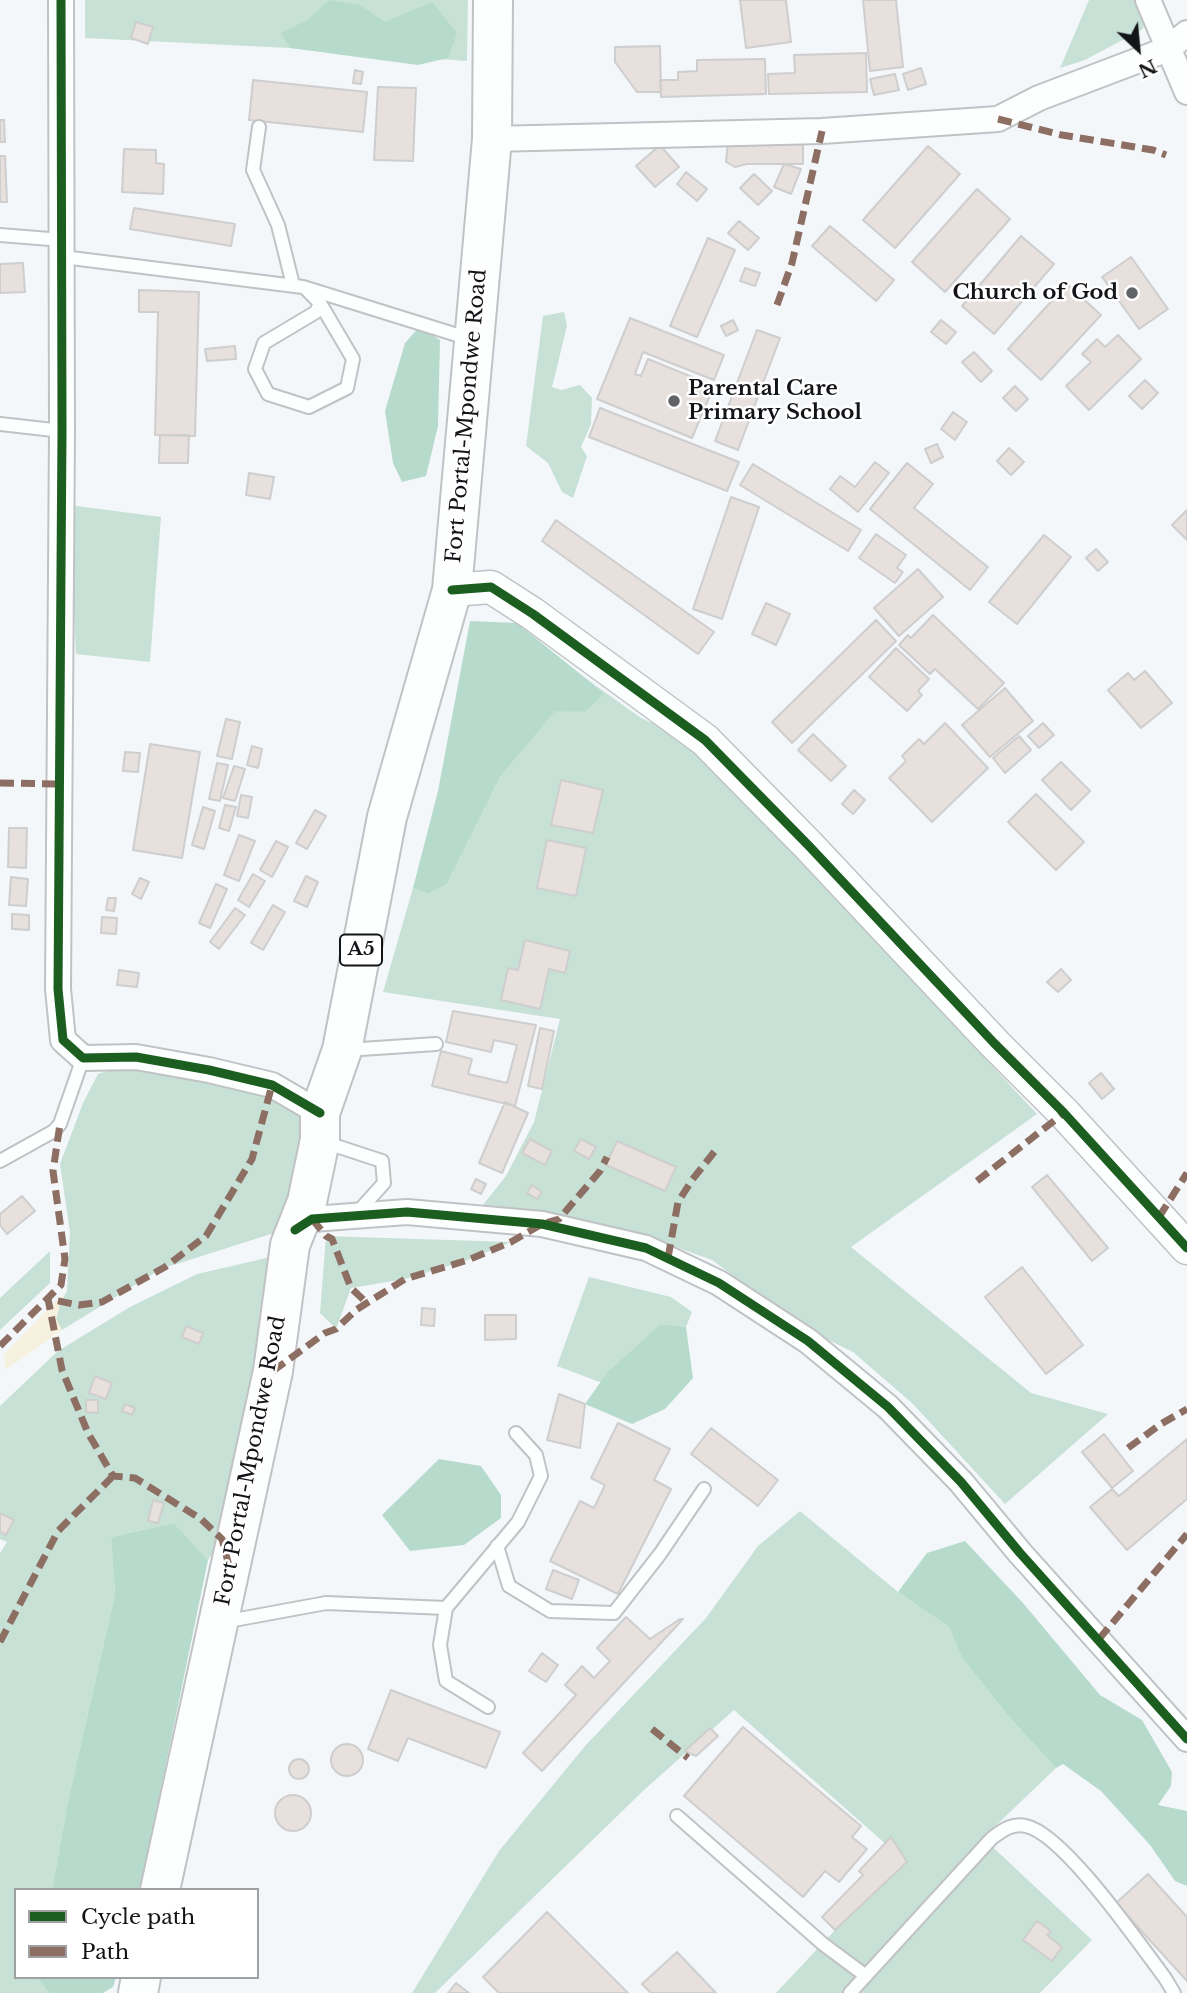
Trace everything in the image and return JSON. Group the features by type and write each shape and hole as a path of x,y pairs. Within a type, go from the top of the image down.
{"highway":[{"name":"Fort Portal-Mpondwe Road","path":"160,1888 273,1371 290,1245 307,1202 320,1127 342,1050 387,817 452,590 492,139 493,0"}],"street":[{"path":"61,0 63,249 58,989 63,1040 83,1058 136,1057 272,1085 320,1127"},
{"path":"1149,0 1178,41 1187,92"},
{"path":"492,139 822,131 998,119 1039,98 1178,41"},
{"path":"452,590 491,587 533,614 705,740 1064,1113 1187,1248"},
{"path":"295,1230 312,1219 407,1212 542,1224 646,1248 719,1283 808,1341 888,1408 961,1482 1020,1553 1187,1739"}],"lane":[{"path":"259,127 253,170 278,225 298,286 320,303 353,359 347,388 309,407 268,394 255,369 264,343 316,313 320,303"},
{"path":"0,234 63,249 298,286 474,340"},
{"path":"0,424 62,431"},
{"path":"342,1050 436,1044"},
{"path":"0,1161 54,1131 61,1124 83,1058"},
{"path":"320,1127 382,1161 384,1183 353,1216"},
{"path":"488,1707 446,1681 440,1645 446,1608 518,1522 541,1476 536,1455 516,1433"},
{"path":"497,1546 509,1586 550,1611 614,1612 660,1554 704,1489"},
{"path":"219,1623 326,1603 446,1608"},
{"path":"677,1816 822,1944 866,1976"},
{"path":"850,1993 966,1864 992,1838 1010,1826 1030,1827 1055,1843 1089,1880 1174,1993"}],"green space":[{"path":"85,0 468,0 467,61 290,48 85,38"},
{"path":"329,0 360,5 385,22 432,2 457,33 448,58 418,65 290,48 281,33 309,19"},
{"path":"1089,0 1149,0 1143,29 1085,60 1060,68"},
{"path":"564,312 567,326 552,387 561,390 580,385 592,398 591,424 581,447 587,456 573,498 562,492 548,463 526,446 543,316"},
{"path":"419,327 440,340 438,426 426,476 402,482 393,463 385,411 405,343"},
{"path":"69,505 161,517 150,662 76,654"},
{"path":"470,621 517,623 605,694 585,712 555,711 500,777 447,884 428,894 413,888 438,791"},
{"path":"581,675 641,718 677,734 782,841 1037,1114 851,1247 1031,1393 1108,1414 1005,1504 913,1404 853,1352 804,1328 712,1260 637,1233 482,1206 506,1176 534,1122 560,1019 383,992 413,888 428,894 447,884 500,777 555,710 585,712 605,694"},
{"path":"146,1059 305,1096 293,1227 161,1269 62,1330 56,1319 60,1303 67,1291 70,1232 60,1164 83,1103 98,1074"},
{"path":"326,1236 511,1242 468,1260 405,1279 351,1288 336,1329 320,1313"},
{"path":"50,1251 50,1283 0,1330 0,1298"},
{"path":"284,1254 222,1539 208,1560 174,1523 111,1537 115,1594 68,1801 52,1888 14,1888 14,1979 38,1979 49,1993 0,1993 0,1553 7,1542 0,1539 0,1406 58,1351 130,1307 197,1274"},
{"path":"589,1277 671,1297 692,1312 686,1327 661,1324 605,1384 557,1366"},
{"path":"661,1324 686,1327 693,1378 665,1409 632,1424 585,1404 607,1373"},
{"path":"439,1459 481,1466 501,1495 501,1518 464,1545 410,1551 382,1515"},
{"path":"800,1511 898,1592 949,1627 962,1658 1009,1717 1056,1768 983,1838 1092,1940 1040,1993 776,1993 835,1930 906,1862 734,1710 644,1790 435,1993 412,1993 499,1851 585,1746 706,1618 758,1546"},
{"path":"174,1523 208,1560 140,1888 52,1888 68,1801 115,1594 111,1537"},
{"path":"965,1541 1023,1603 1100,1695 1142,1720 1172,1772 1171,1786 1158,1805 1187,1811 1187,1886 1175,1881 1150,1845 1101,1791 1063,1764 1056,1768 1009,1717 962,1658 949,1627 898,1592 927,1553"},
{"path":"38,1979 115,1979 113,1987 103,1993 49,1993"}],"sand":[{"path":"66,1291 56,1319 62,1330 5,1370 4,1354"}],"building":[{"path":"740,0 786,0 791,42 746,48"},
{"path":"863,0 896,0 903,67 870,71"},
{"path":"136,22 153,27 148,44 131,38"},
{"path":"660,46 661,92 637,92 615,62 615,47"},
{"path":"866,53 867,92 769,94 768,74 795,73 794,55"},
{"path":"765,59 766,94 661,97 660,80 678,80 678,72 697,71 697,60"},
{"path":"921,68 926,84 908,90 903,74"},
{"path":"355,70 363,72 361,84 353,83"},
{"path":"895,74 899,90 874,95 870,79"},
{"path":"253,80 367,92 363,132 249,120"},
{"path":"378,87 416,88 413,161 374,160"},
{"path":"0,120 4,120 5,142 0,142"},
{"path":"728,141 803,141 803,164 747,164 735,167 726,162"},
{"path":"660,145 679,167 655,187 636,166"},
{"path":"928,146 960,174 895,248 863,220"},
{"path":"124,149 156,150 156,163 164,164 163,194 122,192"},
{"path":"0,156 5,156 7,202 0,202"},
{"path":"784,164 801,169 791,194 774,187"},
{"path":"686,172 707,189 697,201 677,184"},
{"path":"754,174 772,191 758,205 740,188"},
{"path":"977,189 1010,219 945,292 912,262"},
{"path":"134,208 235,224 231,246 130,229"},
{"path":"739,221 759,238 748,250 728,233"},
{"path":"830,226 894,280 876,301 812,246"},
{"path":"1021,236 1054,264 994,334 962,306"},
{"path":"708,238 735,250 697,337 670,326"},
{"path":"1131,257 1168,309 1139,329 1102,277"},
{"path":"23,263 25,292 0,293 0,264"},
{"path":"745,268 760,273 755,286 740,281"},
{"path":"1067,284 1101,315 1041,380 1008,349"},
{"path":"139,290 199,292 195,436 155,435 158,312 139,312"},
{"path":"630,318 724,355 714,380 643,352 635,374 641,376 648,359 714,386 692,438 597,399"},
{"path":"733,320 738,330 726,336 721,326"},
{"path":"941,320 956,332 946,344 931,332"},
{"path":"757,330 780,338 738,450 715,441"},
{"path":"1118,335 1141,359 1089,410 1066,386 1091,362 1082,354 1097,339 1105,347"},
{"path":"235,346 236,359 207,361 205,349"},
{"path":"974,352 992,371 981,382 962,362"},
{"path":"1145,380 1158,393 1142,409 1129,396"},
{"path":"1015,386 1028,399 1016,411 1003,398"},
{"path":"600,408 739,462 727,491 589,437"},
{"path":"953,412 967,422 955,440 941,429"},
{"path":"160,435 189,435 188,463 159,463"},
{"path":"937,444 943,457 931,463 925,449"},
{"path":"1009,448 1024,462 1011,475 997,461"},
{"path":"875,462 889,473 858,512 830,489 840,476 855,487"},
{"path":"907,463 933,484 914,508 988,567 970,590 870,509"},
{"path":"753,464 861,530 848,551 740,485"},
{"path":"249,473 274,477 270,499 246,495"},
{"path":"731,497 759,507 722,619 693,609"},
{"path":"1187,510 1187,540 1172,525"},
{"path":"556,520 714,632 698,654 542,541"},
{"path":"876,534 906,555 897,568 903,572 895,583 859,558"},
{"path":"1044,535 1071,557 1017,624 989,602"},
{"path":"1096,549 1108,562 1098,571 1086,558"},
{"path":"918,569 943,597 899,636 874,608"},
{"path":"766,603 790,614 776,645 752,634"},
{"path":"933,615 1004,683 978,709 935,669 930,674 899,645 908,635 911,638"},
{"path":"876,620 896,641 792,743 772,722"},
{"path":"896,648 929,679 918,691 922,695 907,711 869,677"},
{"path":"1145,671 1172,703 1141,728 1108,690 1128,673 1134,680"},
{"path":"1005,688 1033,721 990,757 962,725"},
{"path":"226,719 240,722 232,759 217,756"},
{"path":"945,723 988,768 932,822 889,778 906,761 902,756 919,739 924,744"},
{"path":"1043,723 1054,735 1039,748 1028,736"},
{"path":"813,734 846,766 831,781 798,750"},
{"path":"1019,736 1031,750 1005,773 993,758"},
{"path":"150,744 200,752 182,858 133,850"},
{"path":"252,746 262,749 258,768 247,765"},
{"path":"125,752 140,753 138,772 123,771"},
{"path":"1061,762 1090,791 1071,810 1042,780"},
{"path":"217,763 228,765 220,801 209,799"},
{"path":"234,766 245,769 235,801 223,798"},
{"path":"561,780 603,790 593,833 551,825"},
{"path":"854,790 865,800 853,814 842,804"},
{"path":"1036,794 1084,842 1056,870 1008,822"},
{"path":"241,795 252,797 248,818 237,816"},
{"path":"225,805 236,807 229,831 219,828"},
{"path":"203,807 215,811 204,849 192,845"},
{"path":"315,810 326,816 307,849 296,843"},
{"path":"9,828 27,828 26,868 8,867"},
{"path":"239,835 255,841 239,881 224,875"},
{"path":"547,840 586,848 576,896 537,888"},
{"path":"276,841 288,847 272,877 260,870"},
{"path":"253,874 265,881 249,907 238,900"},
{"path":"306,876 318,882 307,907 294,901"},
{"path":"11,877 28,879 26,906 9,905"},
{"path":"140,878 149,882 141,899 132,894"},
{"path":"216,884 227,889 210,928 199,923"},
{"path":"108,898 116,898 114,911 106,910"},
{"path":"273,905 285,912 263,950 251,943"},
{"path":"235,908 245,915 219,949 210,942"},
{"path":"12,914 29,915 29,930 12,929"},
{"path":"102,917 117,918 116,934 101,933"},
{"path":"525,940 570,951 565,973 549,969 540,1009 501,1000 508,968 518,970"},
{"path":"1061,969 1071,980 1058,992 1047,982"},
{"path":"119,970 139,973 137,987 117,985"},
{"path":"453,1011 536,1025 515,1106 432,1086 441,1051 472,1059 468,1074 507,1083 517,1045 494,1040 491,1052 446,1042"},
{"path":"540,1028 554,1031 542,1089 528,1086"},
{"path":"1101,1073 1114,1089 1102,1099 1089,1083"},
{"path":"505,1102 528,1113 502,1173 479,1163"},
{"path":"530,1139 552,1151 545,1165 522,1153"},
{"path":"581,1139 596,1147 589,1159 574,1151"},
{"path":"617,1141 676,1167 665,1191 606,1165"},
{"path":"1047,1175 1108,1248 1092,1261 1032,1187"},
{"path":"476,1179 486,1184 481,1194 471,1189"},
{"path":"532,1185 542,1192 537,1199 527,1193"},
{"path":"22,1196 35,1211 7,1234 0,1225 0,1214"},
{"path":"1022,1267 1083,1345 1046,1374 985,1297"},
{"path":"422,1308 435,1309 434,1326 421,1325"},
{"path":"485,1315 516,1315 516,1339 485,1340"},
{"path":"186,1326 203,1333 199,1344 182,1337"},
{"path":"95,1376 112,1383 106,1399 89,1393"},
{"path":"559,1394 585,1404 580,1448 547,1440"},
{"path":"86,1400 98,1400 98,1413 86,1412"},
{"path":"125,1404 135,1408 132,1415 122,1411"},
{"path":"618,1423 670,1449 654,1480 671,1489 618,1594 550,1561 580,1501 594,1508 605,1485 591,1478"},
{"path":"711,1428 778,1480 758,1506 691,1454"},
{"path":"1104,1434 1133,1471 1112,1488 1082,1452"},
{"path":"1187,1439 1187,1499 1127,1550 1090,1507 1112,1489 1119,1496"},
{"path":"153,1500 164,1503 158,1523 148,1521"},
{"path":"0,1513 14,1520 6,1535 0,1532"},
{"path":"553,1570 579,1580 572,1599 546,1589"},
{"path":"626,1617 650,1639 683,1619 542,1771 523,1753 576,1695 565,1685 582,1666 594,1678 610,1661 597,1648"},
{"path":"542,1653 558,1665 546,1682 529,1671"},
{"path":"391,1690 500,1732 486,1768 408,1738 398,1761 368,1749"},
{"path":"743,1727 861,1826 852,1837 867,1849 839,1882 825,1871 803,1897 684,1796"},
{"path":"710,1728 718,1736 696,1756 685,1751"},
{"path":"347,1744 358,1749 363,1760 358,1771 347,1776 336,1771 331,1760 336,1749"},
{"path":"299,1759 306,1762 309,1769 306,1776 299,1779 292,1776 289,1769 292,1762"},
{"path":"293,1795 306,1800 311,1813 306,1826 293,1831 280,1826 275,1813 280,1800"},
{"path":"891,1837 907,1862 835,1930 822,1917 863,1875 859,1871"},
{"path":"1148,1874 1187,1917 1187,1981 1116,1903"},
{"path":"547,1912 628,1993 499,1993 483,1977"},
{"path":"1037,1921 1051,1931 1047,1935 1062,1947 1052,1961 1023,1940"},
{"path":"677,1952 716,1993 651,1993 642,1984"},
{"path":"456,1983 469,1993 448,1993"}],"marked path":[{"path":"998,119 1062,135 1153,150 1166,155"},
{"path":"777,305 792,263 822,131"},
{"path":"0,783 61,784"},
{"path":"229,1566 222,1539 201,1519 135,1478 113,1476 88,1433 62,1370 48,1299 79,1305 102,1302 165,1267 206,1236 252,1159 272,1085"},
{"path":"977,1181 1064,1113"},
{"path":"0,1346 61,1285 65,1259 53,1171 60,1124"},
{"path":"668,1258 678,1202 715,1151"},
{"path":"273,1371 325,1333 336,1329 356,1310 405,1279 468,1260 511,1242 542,1224 559,1219 600,1171 607,1157"},
{"path":"1159,1217 1187,1173"},
{"path":"312,1219 326,1236 332,1239 351,1288 367,1303"},
{"path":"1128,1448 1187,1409"},
{"path":"0,1642 58,1531 113,1476"},
{"path":"1099,1639 1187,1534"},
{"path":"652,1729 688,1758"}],"cycle path":[{"path":"61,0 62,431 58,989 63,1040 83,1058 136,1057 272,1085 320,1113"},
{"path":"452,590 491,587 533,614 705,740 1064,1113 1187,1248"},
{"path":"295,1230 312,1219 407,1212 542,1224 646,1248 719,1283 808,1341 888,1407 961,1482 1020,1553 1187,1739"}],"place":[{"name":"Church of God","path":"1132,293"},
{"name":"Parental Care Primary School","path":"674,401"}]}
